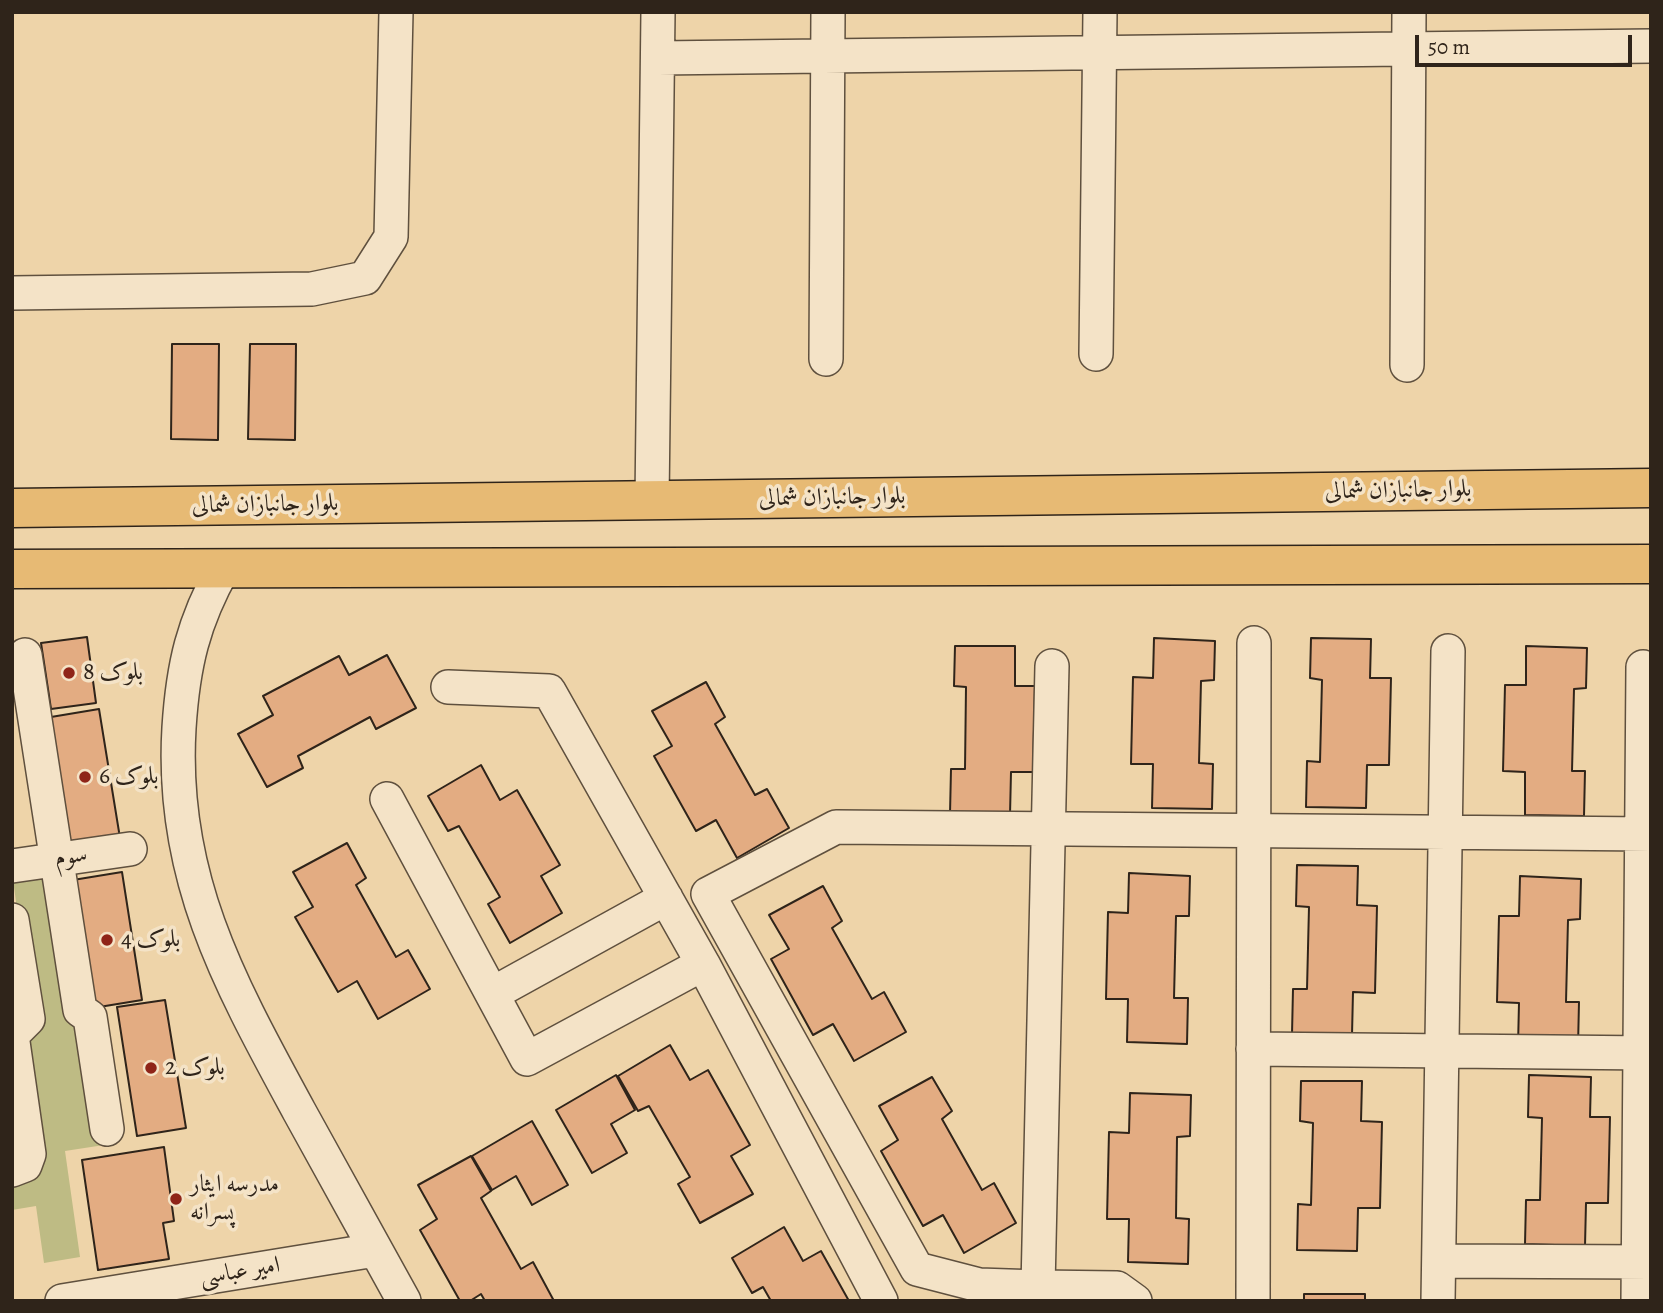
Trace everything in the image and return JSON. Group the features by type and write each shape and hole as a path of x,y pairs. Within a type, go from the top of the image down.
{"main road":[{"name":"بلوار جانبازان شمالی","path":"12,508 1651,488"},
{"path":"12,569 1651,564"}],"street":[{"path":"12,293 312,289 365,278 391,237 396,12"},
{"path":"652,500 658,12"},
{"path":"826,359 828,12"},
{"path":"1096,354 1100,12"},
{"path":"1408,365 1409,12"},
{"path":"658,58 1651,46"},
{"path":"224,567 202,606 186,655 181,696 177,760 179,806 189,867 219,953 245,1009 404,1301"},
{"path":"1253,1301 1254,643"},
{"path":"1438,1301 1448,651"},
{"path":"25,655 80,1010 90,1017 107,1129"},
{"path":"1038,1287 1052,666"},
{"path":"1639,1301 1645,1261 1646,834 1643,667"},
{"path":"448,687 549,691 703,964 881,1301"},
{"path":"387,799 527,1059 703,964"},
{"path":"1135,1301 1117,1288 979,1285 917,1269 708,894 836,827 1646,834"},
{"name":"سوم","path":"12,866 130,849"},
{"path":"492,994 666,898"},
{"path":"12,920 28,1019 12,1035 29,1154 25,1165 12,1170"},
{"path":"1254,1049 1645,1053"},
{"name":"امیر عباسی","path":"62,1301 375,1250"},
{"path":"1439,1261 1645,1261"}],"shaded area":[{"path":"54,872 104,1145 65,1151 80,1257 44,1263 36,1206 12,1210 19,1038 33,1024 13,880"}],"building":[{"path":"172,344 219,344 218,440 171,439"},
{"path":"250,344 296,344 295,440 248,439"},
{"name":"بلوک 8","path":"87,637 96,703 51,709 41,643"},
{"path":"1154,638 1215,641 1214,680 1201,681 1199,763 1213,764 1212,809 1152,808 1153,764 1131,764 1133,677 1153,678"},
{"path":"1311,638 1371,639 1370,678 1391,678 1389,765 1367,765 1366,808 1306,807 1307,761 1320,762 1322,680 1310,678"},
{"path":"955,646 1015,646 1015,686 1035,686 1033,772 1011,772 1010,815 950,814 951,769 965,769 966,687 954,686"},
{"path":"1526,646 1587,648 1586,688 1574,689 1572,771 1585,771 1584,816 1525,815 1525,772 1503,771 1505,685 1526,685"},
{"path":"387,655 416,708 376,729 370,717 298,756 303,768 267,787 238,734 273,715 263,696 339,656 349,675"},
{"path":"706,682 725,717 715,724 755,795 767,789 789,828 737,858 716,820 696,831 654,756 672,746 652,711"},
{"name":"بلوک 6","path":"99,709 120,838 71,846 51,717"},
{"path":"481,765 500,800 517,790 560,865 541,876 562,913 510,943 488,904 500,897 459,826 448,831 428,796"},
{"path":"347,843 366,878 356,885 396,957 408,950 430,989 378,1019 357,981 338,992 295,917 313,907 293,872"},
{"path":"1297,865 1358,866 1357,905 1377,906 1375,993 1353,992 1352,1035 1292,1034 1293,989 1307,989 1309,907 1296,906"},
{"name":"بلوک 4","path":"122,872 142,1000 93,1008 73,880"},
{"path":"1129,873 1190,876 1189,916 1176,916 1174,998 1188,998 1187,1044 1127,1042 1128,999 1106,999 1108,912 1128,913"},
{"path":"1520,876 1581,879 1580,919 1568,920 1566,1002 1579,1002 1578,1047 1518,1046 1519,1003 1497,1002 1499,916 1519,916"},
{"path":"823,886 842,921 832,928 872,999 884,992 906,1032 854,1061 833,1024 813,1035 771,959 789,949 769,915"},
{"name":"بلوک 2","path":"165,1000 186,1128 137,1136 117,1007"},
{"path":"670,1045 690,1080 708,1070 750,1145 731,1156 753,1194 700,1223 678,1184 690,1177 649,1106 638,1111 618,1076"},
{"path":"616,1075 635,1110 611,1124 627,1153 592,1173 556,1110"},
{"path":"1529,1075 1591,1077 1590,1117 1610,1117 1608,1203 1586,1203 1585,1246 1525,1244 1526,1200 1540,1200 1542,1118 1528,1117"},
{"path":"932,1077 952,1111 942,1119 982,1190 994,1183 1016,1223 964,1253 943,1215 923,1226 881,1151 898,1140 879,1106"},
{"path":"1301,1081 1362,1081 1361,1121 1382,1122 1380,1208 1358,1208 1357,1251 1297,1250 1298,1204 1311,1205 1313,1123 1300,1121"},
{"path":"1130,1093 1191,1095 1190,1136 1177,1137 1176,1218 1189,1219 1188,1264 1128,1262 1129,1219 1107,1219 1109,1132 1129,1133"},
{"path":"532,1121 568,1185 532,1205 516,1176 492,1190 472,1156"},
{"path":"164,1147 174,1221 163,1223 169,1259 98,1270 82,1160"},
{"path":"471,1156 491,1191 481,1198 521,1269 533,1262 554,1301 485,1301 481,1294 470,1301 460,1301 420,1230 437,1219 418,1185"},
{"path":"784,1227 803,1261 821,1251 849,1301 771,1301 763,1287 752,1293 732,1258"},
{"path":"1304,1294 1365,1294 1365,1301 1304,1301"}],"place":[{"name":"بلوک 8","path":"69,673"},
{"name":"بلوک 6","path":"85,777"},
{"name":"بلوک 4","path":"107,940"},
{"name":"بلوک 2","path":"151,1068"},
{"name":"مدرسه ایثار پسرانه","path":"176,1199"}]}
